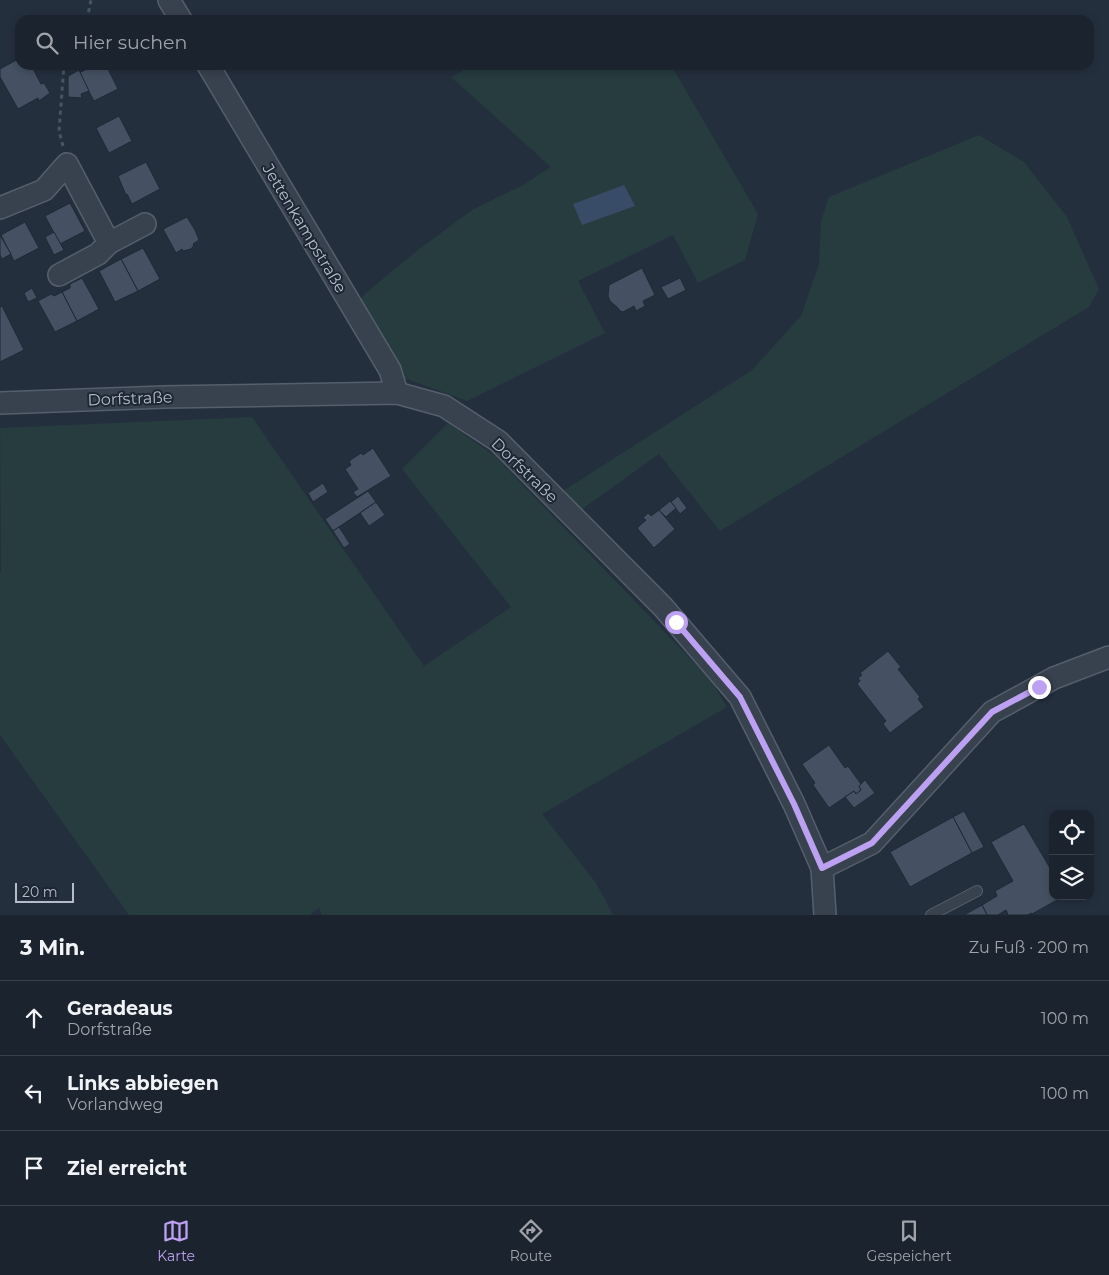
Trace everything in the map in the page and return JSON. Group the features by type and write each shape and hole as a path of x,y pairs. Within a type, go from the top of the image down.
{"street":[{"path":"169,0 178,15"},
{"name":"Jettenkampstraße","path":"211,70 390,370 397,393"},
{"path":"0,208 44,190 67,164 109,243"},
{"path":"59,275 98,254 109,243 145,224"},
{"name":"Dorfstraße","path":"0,403 166,397 397,393 444,406 498,441 663,607 740,697 794,804 822,868 825,915"},
{"path":"822,868 872,843 992,712 1054,678 1109,658"}],"lane":[{"path":"930,915 977,891"}],"path":[{"path":"88,15 91,0"},
{"path":"62,70 59,131 67,164"}],"green space":[{"path":"463,70 674,70 758,214 745,260 698,283 673,235 578,281 605,333 467,401 404,378 357,303 367,292 418,250 472,210 523,185 551,167 451,77"},
{"path":"979,135 1024,162 1067,217 1099,289 1089,307 720,531 659,454 581,510 563,491 752,370 801,316 819,264 821,221 829,197"},
{"path":"252,417 424,666 511,607 402,469 448,423 495,456 711,680 727,707 542,814 596,883 613,915 322,915 319,908 310,915 129,915 0,735 0,428"}],"water":[{"path":"624,185 635,206 582,225 573,204"}],"building":[{"path":"15,61 15,70 34,70 41,84 44,83 50,93 39,101 38,98 18,109 0,77 0,69"},
{"path":"79,70 89,91 81,94 82,98 68,97 68,76"},
{"path":"85,70 108,70 118,89 94,101 79,73"},
{"path":"119,116 132,141 109,153 96,128"},
{"path":"146,162 160,189 132,204 118,176"},
{"path":"70,203 85,231 60,244 45,216"},
{"path":"187,217 199,240 193,244 191,249 183,251 182,249 176,253 163,229"},
{"path":"25,222 39,248 14,261 1,235"},
{"path":"54,232 64,250 54,255 45,237"},
{"path":"0,235 11,254 2,259 0,255"},
{"path":"143,248 160,279 138,291 121,259"},
{"path":"121,259 138,291 115,302 99,271"},
{"path":"642,268 655,295 643,301 645,306 636,311 634,306 623,312 620,311 610,301 608,296 609,285"},
{"path":"82,278 99,309 77,321 62,292 70,288 70,284"},
{"path":"680,278 686,290 668,299 661,287"},
{"path":"32,288 37,298 28,302 24,293"},
{"path":"62,292 77,321 55,332 38,301 51,294 54,296"},
{"path":"2,306 24,350 0,362 0,307"},
{"path":"373,448 391,476 357,497 353,492 358,489 345,469 351,465 349,461"},
{"path":"323,483 328,492 313,502 308,493"},
{"path":"368,491 376,502 333,531 325,519"},
{"path":"678,496 687,508 680,514 671,502"},
{"path":"670,501 676,508 666,517 659,510"},
{"path":"376,502 385,515 369,526 360,513"},
{"path":"659,510 675,529 654,548 637,528 646,520 643,518 648,513 651,516"},
{"path":"339,527 350,544 344,548 333,531"},
{"path":"888,651 901,667 898,669 920,697 918,699 924,707 890,733 883,724 886,721 857,684 860,681 858,678 862,675 860,673"},
{"path":"829,745 845,768 848,766 861,784 859,786 861,790 856,794 854,791 829,808 813,785 815,783 802,764"},
{"path":"865,780 875,793 854,808 845,797 854,791 856,794 861,790 859,786"},
{"path":"964,811 984,847 972,853 953,817"},
{"path":"953,817 972,853 910,887 890,852"},
{"path":"1024,824 1049,866 1049,900 1057,900 1032,914 1008,915 1006,910 998,915 987,915 982,905 997,896 995,891 1013,881 991,842"},
{"path":"982,905 987,915 964,915"}],"route":[{"path":"676,622 740,697 794,804 822,868 872,843 992,712 1039,687"}]}
